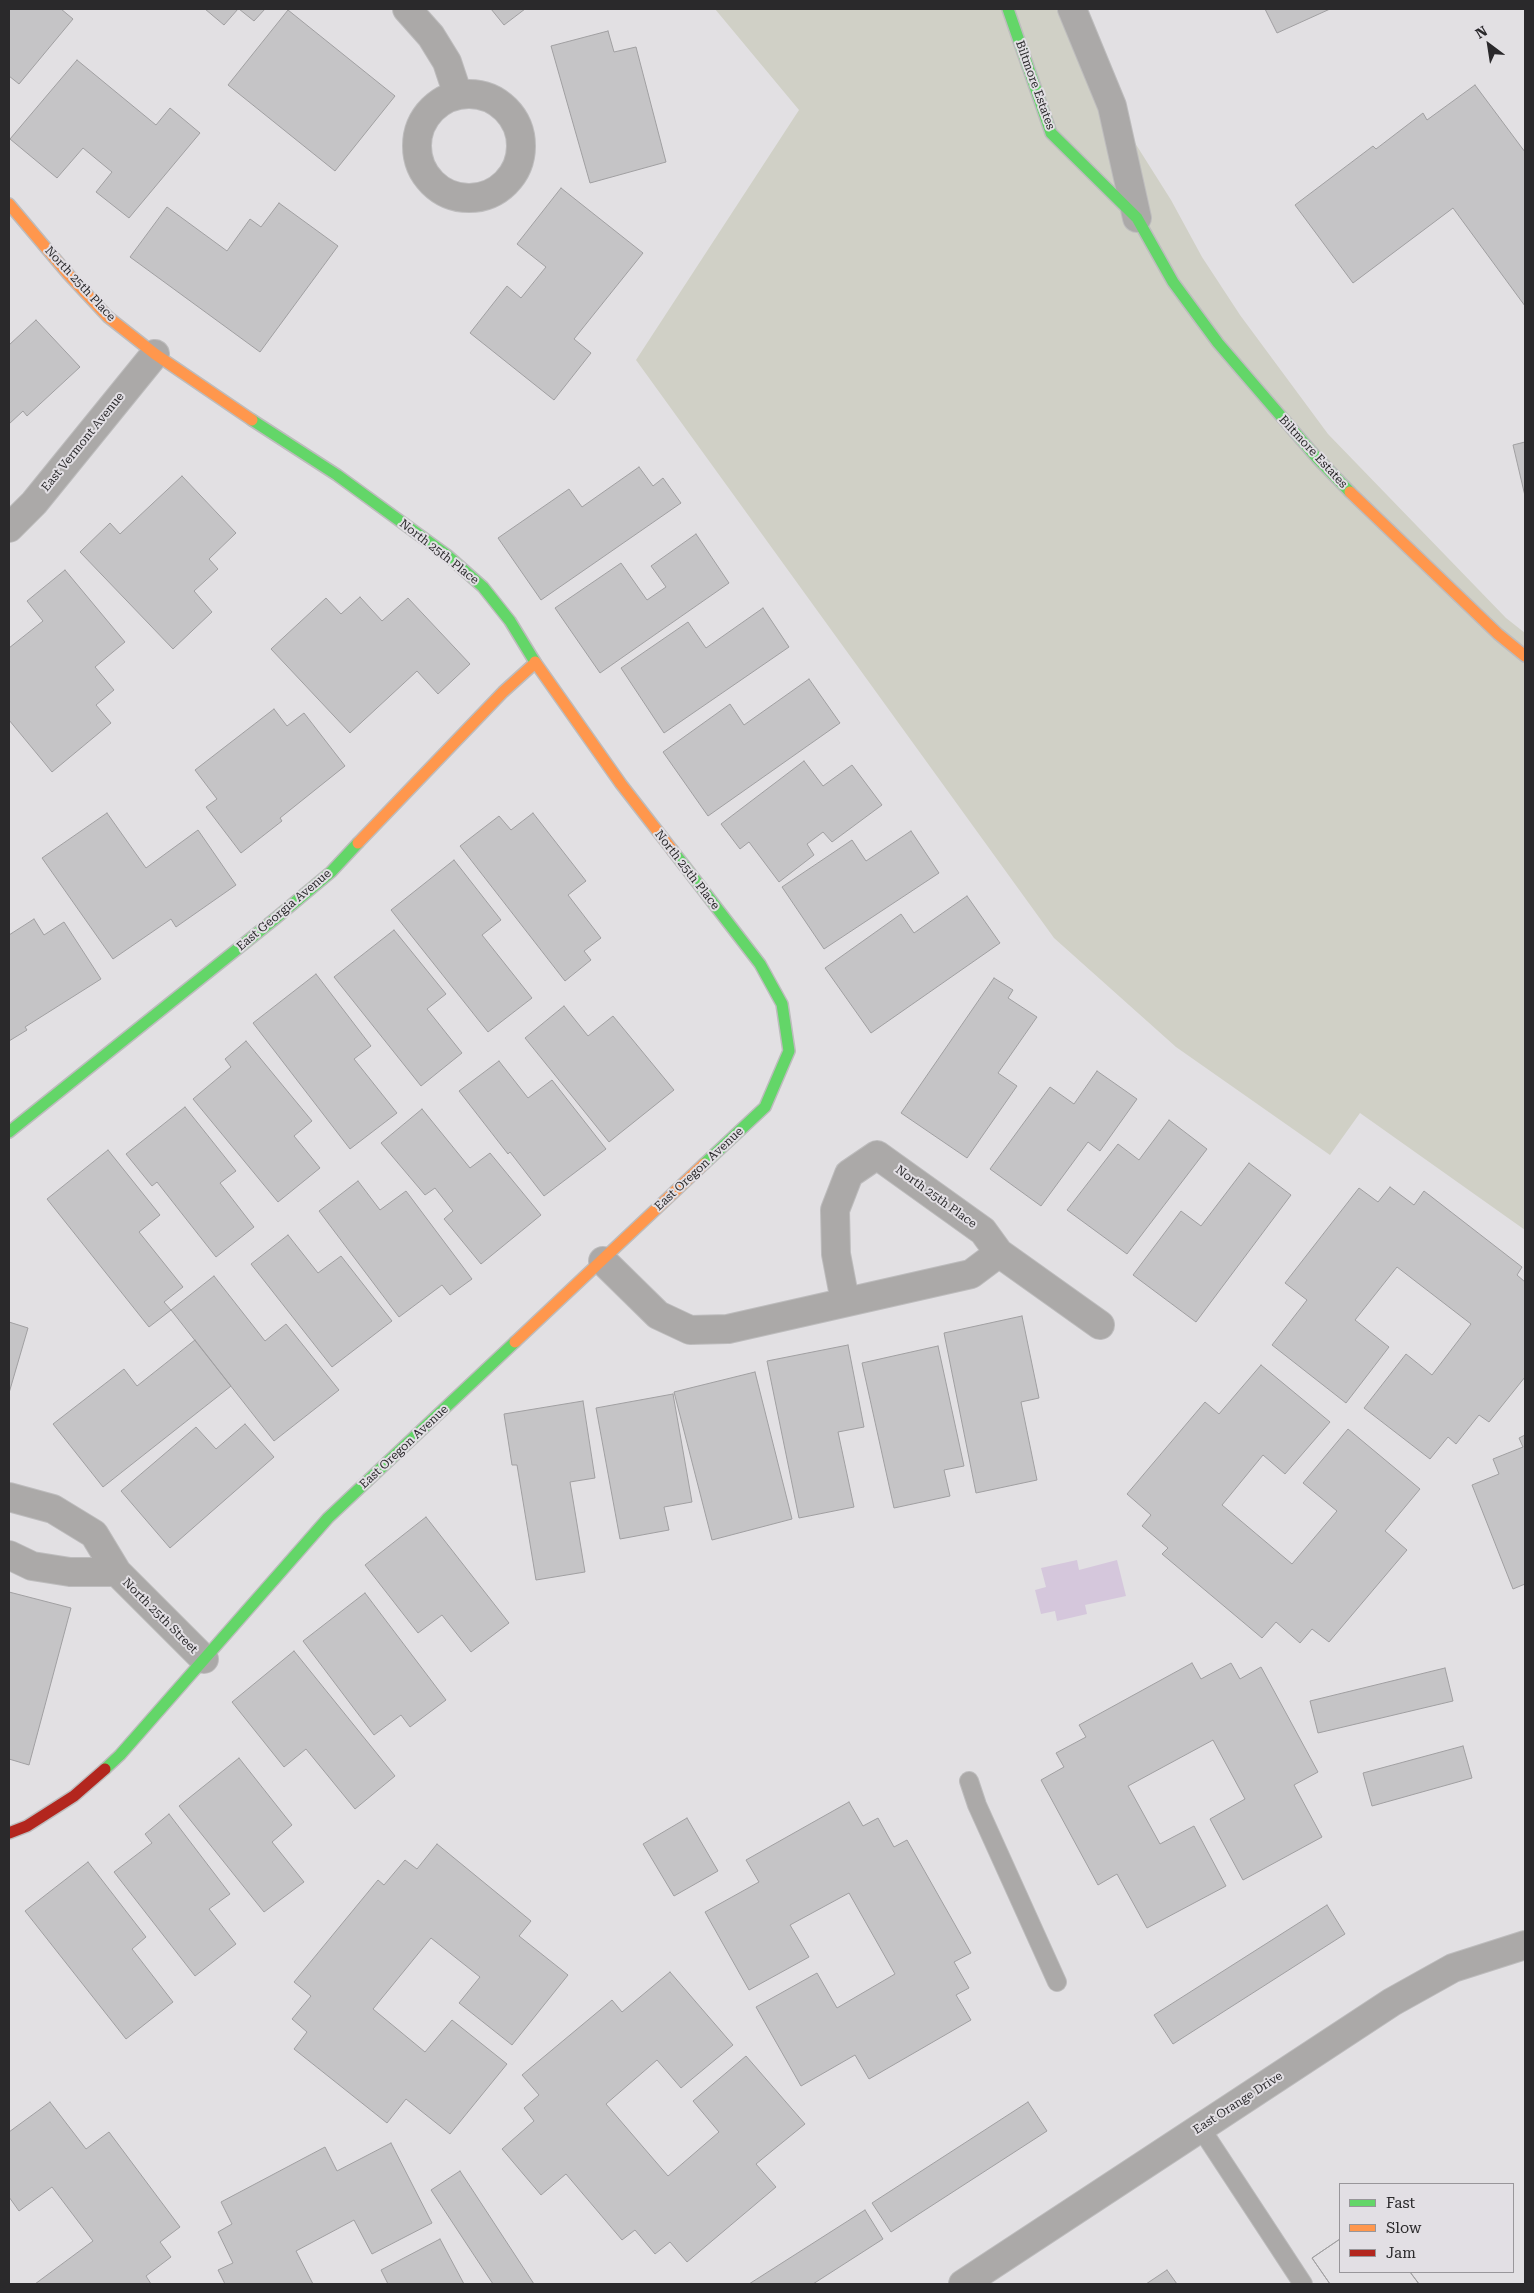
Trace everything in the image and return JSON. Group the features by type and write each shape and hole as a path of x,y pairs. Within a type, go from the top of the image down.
{"street":[{"path":"407,9 430,36 447,62 458,95"},
{"name":"Biltmore Estates","path":"1008,9 1051,133 1137,218 1173,282 1218,343 1311,451 1384,526 1498,634 1525,656"},
{"name":"Biltmore Estates","path":"1072,9 1112,106 1137,218"},
{"name":"North 25th Place","path":"9,204 68,274 108,317 155,354 262,427 337,475 448,556 483,587 510,621 535,663 621,784 760,964 782,1004 789,1051"},
{"name":"East Vermont Avenue","path":"9,528 34,503 155,354"},
{"name":"East Georgia Avenue","path":"9,1132 331,872 503,692 535,663"},
{"name":"East Oregon Avenue","path":"9,1833 27,1826 74,1796 120,1755 328,1518 765,1107 789,1051"},
{"name":"North 25th Place","path":"845,1301 836,1254 835,1210 849,1174 877,1155 983,1231 999,1253 1100,1325"},
{"path":"603,1261 658,1315 690,1330 728,1329 971,1274 999,1253"},
{"name":"North 25th Street","path":"9,1497 53,1510 94,1534 117,1572 204,1659"},
{"name":"North 25th Street","path":"9,1556 32,1566 60,1571 117,1572"},
{"name":"East Orange Drive","path":"963,2284 1392,2002 1453,1968 1525,1945"}],"lane":[{"path":"969,1781 977,1805 1057,1982"},
{"path":"1200,2128 1303,2284"}],"shaded area":[{"path":"715,9 1057,9 1082,59 1171,200 1202,257 1240,315 1328,434 1506,618 1525,633 1525,1230 1360,1113 1330,1155 1176,1047 1054,938 636,360 799,110"},
{"path":"1077,1560 1079,1570 1117,1560 1126,1596 1085,1605 1087,1614 1057,1621 1055,1611 1041,1614 1035,1590 1046,1587 1041,1568"}],"building":[{"path":"9,9 61,9 73,19 19,84 9,76"},
{"path":"205,9 238,9 224,25"},
{"path":"239,9 265,9 254,21"},
{"path":"491,9 525,9 504,25"},
{"path":"1265,9 1330,9 1277,33"},
{"path":"288,10 395,96 335,171 228,85"},
{"path":"608,31 614,52 636,47 666,162 590,183 551,46"},
{"path":"77,60 156,125 170,108 200,133 129,218 96,192 112,172 83,148 57,178 10,139"},
{"path":"1475,85 1525,152 1525,306 1453,208 1353,283 1295,205 1373,146 1376,149 1423,113 1427,120"},
{"path":"561,188 643,253 574,339 591,353 554,400 470,333 507,286 521,298 546,267 517,244"},
{"path":"279,203 338,246 260,352 130,257 167,207 227,251 250,219 261,227"},
{"path":"36,320 80,367 27,416 23,411 9,424 9,345"},
{"path":"1525,442 1525,496 1513,445"},
{"path":"639,467 653,486 663,478 681,503 541,600 498,538 569,489 582,507"},
{"path":"182,476 236,533 209,559 218,569 194,591 212,612 173,649 80,552 110,523 120,534"},
{"path":"696,534 729,583 600,673 555,608 621,563 647,600 666,587 651,566"},
{"path":"65,570 125,642 95,667 114,690 96,705 111,723 52,772 9,720 9,648 43,621 27,601"},
{"path":"360,597 382,621 408,598 470,664 438,694 417,671 350,733 271,649 326,598 341,614"},
{"path":"763,608 789,647 664,733 621,668 688,622 706,648"},
{"path":"809,679 840,723 708,816 663,752 730,704 744,725"},
{"path":"274,709 287,726 304,713 345,766 280,818 282,821 241,853 206,807 217,799 195,770"},
{"path":"804,761 823,786 852,765 882,805 832,842 823,832 807,844 814,855 779,882 749,842 740,849 721,824"},
{"path":"107,813 146,868 198,830 236,885 176,927 171,919 113,959 42,858"},
{"path":"533,813 586,881 568,895 601,938 584,951 591,960 565,981 460,846 499,816 511,830"},
{"path":"911,831 939,873 824,949 782,887 852,840 866,861"},
{"path":"454,860 501,920 482,935 532,998 488,1032 391,910"},
{"path":"967,896 1000,943 871,1033 825,968 901,914 914,933"},
{"path":"34,919 44,935 64,922 101,979 25,1027 27,1030 9,1041 9,935"},
{"path":"394,930 446,994 427,1009 462,1053 421,1086 334,977"},
{"path":"316,974 371,1046 354,1059 397,1113 350,1149 253,1023"},
{"path":"994,978 1013,990 1008,998 1037,1017 998,1073 1017,1086 967,1158 901,1113"},
{"path":"564,1006 588,1036 613,1016 674,1090 609,1142 525,1038"},
{"path":"246,1041 312,1121 294,1136 320,1168 278,1202 193,1099 231,1067 225,1059"},
{"path":"499,1061 528,1098 552,1080 606,1149 544,1196 510,1152 508,1154 459,1091"},
{"path":"1097,1071 1137,1099 1100,1151 1088,1142 1041,1206 990,1169 1050,1087 1074,1104"},
{"path":"185,1107 236,1171 220,1183 254,1227 216,1257 157,1182 152,1186 126,1154"},
{"path":"422,1109 470,1168 490,1153 541,1215 481,1264 444,1219 453,1211 435,1188 425,1195 381,1143"},
{"path":"1169,1120 1207,1149 1127,1254 1067,1210 1118,1144 1139,1160"},
{"path":"108,1150 160,1215 139,1232 183,1287 164,1302 171,1310 149,1327 47,1199"},
{"path":"1249,1163 1291,1195 1196,1322 1133,1275 1181,1211 1201,1226"},
{"path":"358,1181 380,1210 406,1191 472,1279 450,1295 442,1285 399,1317 319,1211"},
{"path":"1390,1187 1414,1205 1424,1191 1522,1267 1517,1275 1525,1282 1525,1377 1489,1422 1479,1415 1456,1444 1448,1437 1430,1459 1364,1408 1406,1354 1432,1375 1471,1324 1397,1267 1355,1320 1389,1347 1346,1403 1272,1345 1307,1300 1285,1283 1359,1188 1378,1202"},
{"path":"288,1235 318,1273 341,1256 392,1321 332,1367 251,1264"},
{"path":"214,1276 265,1341 286,1324 339,1390 274,1441 171,1310"},
{"path":"1022,1316 1039,1398 1021,1402 1037,1480 976,1493 944,1333"},
{"path":"9,1322 28,1328 9,1393"},
{"path":"195,1340 231,1386 103,1487 53,1424 124,1369 137,1386"},
{"path":"848,1345 864,1427 838,1432 854,1507 799,1518 767,1361"},
{"path":"938,1346 964,1466 944,1470 950,1496 894,1508 862,1363"},
{"path":"1261,1365 1330,1422 1285,1474 1263,1455 1222,1505 1292,1564 1337,1511 1303,1483 1348,1429 1420,1489 1385,1531 1407,1550 1329,1642 1312,1629 1300,1643 1276,1622 1262,1638 1162,1554 1168,1548 1142,1526 1151,1515 1127,1494 1205,1402 1219,1414"},
{"path":"755,1372 792,1519 712,1540 674,1392"},
{"path":"673,1394 692,1502 664,1507 669,1530 620,1539 596,1408"},
{"path":"583,1401 595,1478 570,1482 585,1572 536,1580 517,1465 512,1465 504,1414"},
{"path":"245,1424 274,1457 170,1548 121,1491 196,1427 216,1449"},
{"path":"1525,1435 1525,1584 1513,1589 1472,1485 1499,1474 1493,1459 1523,1447 1519,1438"},
{"path":"426,1517 509,1623 471,1652 442,1615 418,1633 365,1565"},
{"path":"9,1592 71,1608 29,1765 9,1759"},
{"path":"365,1593 446,1700 410,1727 401,1715 374,1735 303,1641"},
{"path":"294,1651 395,1776 355,1809 306,1749 284,1767 232,1702"},
{"path":"1192,1663 1201,1679 1231,1663 1240,1679 1261,1667 1318,1772 1294,1785 1322,1837 1243,1880 1210,1819 1245,1799 1213,1740 1128,1786 1160,1844 1194,1826 1226,1886 1147,1928 1117,1874 1098,1885 1041,1780 1064,1767 1056,1753 1086,1737 1079,1725"},
{"path":"1445,1668 1453,1701 1318,1733 1310,1701"},
{"path":"1463,1746 1472,1778 1372,1806 1363,1773"},
{"path":"239,1758 292,1825 272,1842 304,1882 264,1912 179,1806"},
{"path":"849,1802 863,1826 878,1818 894,1847 907,1840 971,1953 954,1962 969,1988 956,1995 971,2020 869,2079 855,2055 801,2086 756,2007 817,1973 837,2008 895,1974 849,1893 790,1925 809,1957 749,1990 705,1912 759,1882 746,1860"},
{"path":"169,1814 230,1894 209,1909 236,1944 195,1976 114,1872 152,1843 145,1834"},
{"path":"687,1818 718,1871 674,1896 643,1844"},
{"path":"437,1844 531,1921 519,1936 568,1975 512,2045 459,2003 480,1977 431,1938 373,2009 425,2052 452,2020 507,2064 450,2134 406,2099 387,2123 294,2049 307,2032 292,2019 311,1996 294,1982 378,1880 384,1885 405,1860 417,1869"},
{"path":"88,1862 146,1937 132,1949 173,2002 126,2039 25,1911"},
{"path":"1327,1905 1345,1934 1173,2044 1154,2015"},
{"path":"670,1972 733,2045 681,2088 657,2060 606,2104 668,2176 719,2132 693,2101 746,2056 805,2124 756,2164 776,2187 687,2262 670,2242 655,2254 635,2230 622,2240 566,2174 541,2195 502,2149 534,2121 524,2108 539,2095 522,2075 612,2000 622,2012"},
{"path":"50,2102 86,2149 109,2132 180,2227 160,2242 171,2257 146,2276 151,2284 35,2284 93,2241 52,2187 19,2211 9,2197 9,2132"},
{"path":"1028,2102 1047,2131 891,2232 872,2203"},
{"path":"391,2143 432,2223 372,2254 354,2220 296,2251 313,2284 225,2284 218,2270 233,2263 218,2232 232,2224 221,2202 325,2147 337,2171"},
{"path":"460,2171 534,2284 493,2284 431,2190"},
{"path":"865,2210 883,2239 813,2284 749,2284"},
{"path":"440,2239 464,2284 388,2284 381,2270"},
{"path":"1339,2240 1339,2273 1411,2273 1419,2284 1330,2284 1312,2258"},
{"path":"1339,2240 1339,2273 1411,2273 1419,2284 1330,2284 1312,2258"},
{"path":"1167,2270 1177,2284 1146,2284"}],"traffic: fast":[{"path":"1008,9 1051,133 1137,218 1173,282 1218,343 1317,458 1350,492"},
{"path":"252,420 337,475 448,556 483,587 510,621 535,662"},
{"path":"9,1132 276,918 331,872 358,843"},
{"path":"673,851 760,964 782,1004 789,1051 765,1107 704,1164"},
{"path":"105,1769 120,1755 328,1518 515,1342"}],"traffic: slow":[{"path":"9,204 68,274 108,317 155,354 252,420"},
{"path":"1350,492 1498,634 1525,656"},
{"path":"535,662 621,784 673,851"},
{"path":"358,843 503,692 535,663"},
{"path":"515,1342 704,1164"}],"traffic: jam":[{"path":"9,1833 27,1826 74,1796 105,1769"}]}
